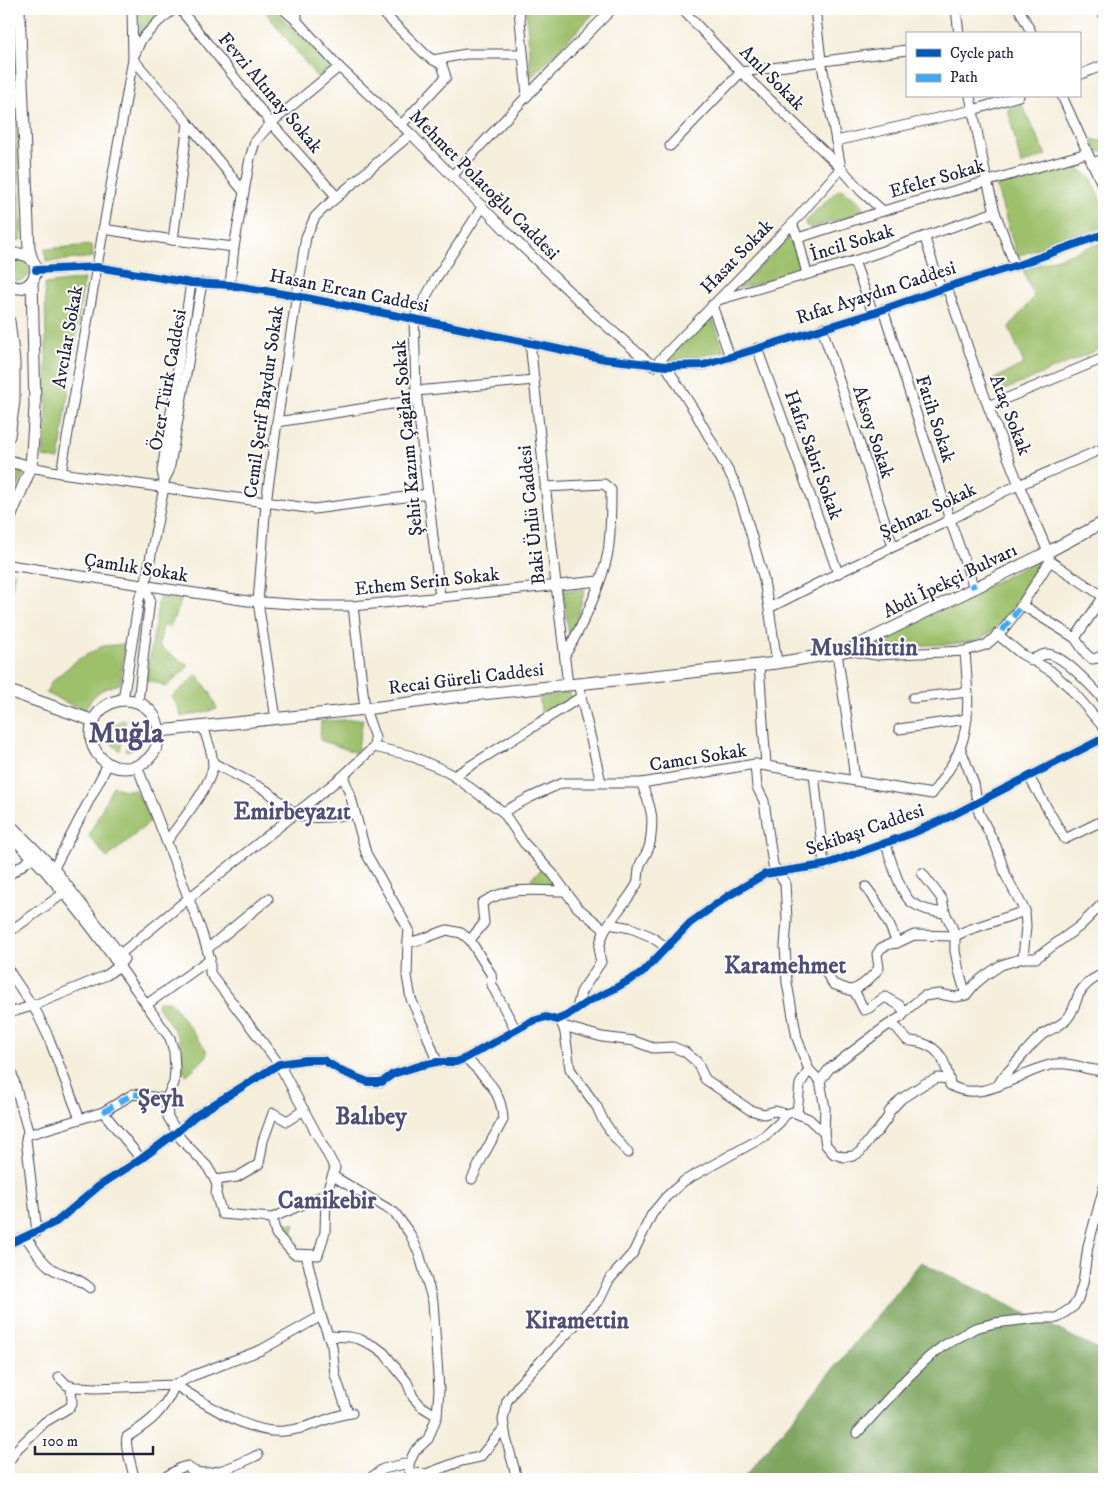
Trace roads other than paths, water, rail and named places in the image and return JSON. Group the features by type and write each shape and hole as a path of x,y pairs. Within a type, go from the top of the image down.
{"main road":[{"path":"9,520 31,467 35,407 33,271 29,249 19,9"},
{"path":"9,257 23,254 33,271"},
{"path":"9,285 17,288 23,287 33,271"},
{"path":"9,322 14,362 14,401 9,436"},
{"path":"9,461 31,467"},
{"name":"Abdi İpekçi Bulvarı","path":"777,664 843,652 974,588 1049,556 1104,522"},
{"name":"Recai Güreli Caddesi","path":"160,731 365,709 453,697 777,664"},
{"path":"9,691 94,721"},
{"path":"123,700 138,702 153,714 158,722 160,731 156,748 152,756 137,766 122,768 108,764 102,759 93,745 91,729 97,714 108,704 123,700"}],"street":[{"name":"Avcılar Sokak","path":"61,473 133,59 132,9"},
{"path":"174,9 141,40 133,59 244,192"},
{"name":"Fevzi Altınay Sokak","path":"180,9 271,123 337,197"},
{"name":"Mehmet Polatoğlu Caddesi","path":"283,9 297,21 339,67 453,175 512,237 594,315 654,366"},
{"path":"297,9 297,21"},
{"path":"382,9 382,12 428,56 442,64 446,77 401,125"},
{"path":"519,9 527,96"},
{"path":"453,175 612,9"},
{"name":"Anıl Sokak","path":"682,9 740,72 841,168 861,191 883,211"},
{"path":"815,9 821,60 841,168"},
{"path":"956,9 959,32"},
{"path":"1019,9 1031,32"},
{"path":"1102,9 1104,16"},
{"path":"670,146 740,72 906,50"},
{"path":"433,60 466,54 523,54"},
{"path":"1080,76 1104,65"},
{"path":"230,285 234,248 250,158 255,142 265,128 339,67"},
{"path":"970,98 986,181 1015,266"},
{"path":"836,141 973,110 1012,98"},
{"path":"1063,98 1104,189"},
{"path":"173,240 188,123"},
{"name":"Cemil Şerif Baydur Sokak","path":"276,719 258,602 266,503 306,237 315,218 411,134"},
{"name":"Efeler Sokak","path":"798,238 883,211 1087,153"},
{"path":"1092,163 1104,158"},
{"name":"Hasat Sokak","path":"654,366 792,224 841,168"},
{"name":"Şehit Kazım Çağlar Sokak","path":"440,597 417,396 414,319 435,280 483,206"},
{"name":"İncil Sokak","path":"715,303 925,238 995,212"},
{"path":"792,224 798,238 807,274"},
{"path":"104,229 234,248"},
{"name":"Rıfat Ayaydın Caddesi","path":"654,366 702,365 873,313 1104,234"},
{"name":"Ataç Sokak","path":"925,238 988,406 1049,556"},
{"path":"854,261 873,313"},
{"name":"Hasan Ercan Caddesi","path":"33,271 97,267 191,283 230,285 414,319 605,359 654,366"},
{"name":"Özer Türk Caddesi","path":"164,484 162,471 191,283"},
{"name":"Özer Türk Caddesi","path":"123,700 139,599 146,586 164,484 169,471 202,283"},
{"path":"715,303 730,356"},
{"name":"Fatih Sokak","path":"883,309 950,520 974,588"},
{"name":"Aksoy Sokak","path":"822,328 893,546"},
{"name":"Baki Ünlü Caddesi","path":"530,342 565,655 573,684 581,697 601,782"},
{"name":"Hafız Sabri Sokak","path":"757,348 838,572"},
{"path":"988,406 1104,358"},
{"path":"666,366 696,412 735,484 763,576 777,664"},
{"path":"277,422 417,396 534,380"},
{"name":"Şehnaz Sokak","path":"769,608 838,572 950,520 1019,485 1104,448"},
{"path":"31,467 61,473 164,484 266,503 314,509 428,494"},
{"path":"545,487 604,484 611,490 608,552 590,605 565,655"},
{"path":"855,781 843,652 876,656 965,651 973,650 986,644 999,633 1020,607 1049,556 1104,597 1075,638"},
{"name":"Çamlık Sokak","path":"9,565 258,602"},
{"name":"Ethem Serin Sokak","path":"258,602 353,606 599,581"},
{"name":"Özer Türk Caddesi","path":"138,702 150,599 146,586"},
{"path":"9,1013 32,1006 107,975 120,960 189,898 343,776 374,747 375,738 365,709 353,606"},
{"path":"1020,607 1075,638 1086,654 1092,659 1104,654"},
{"path":"999,633 1031,660 1051,671 1070,688 1104,728"},
{"path":"965,651 968,692 967,720 960,748 974,784 979,813 996,846 1006,876 1025,911 1026,926 1023,958"},
{"path":"1031,660 1044,654 1065,661 1104,700"},
{"path":"759,665 766,765"},
{"path":"913,698 968,692"},
{"path":"454,776 581,697"},
{"path":"899,729 967,720"},
{"path":"167,841 212,774 213,763 203,726"},
{"name":"Sekibaşı Caddesi","path":"279,1064 306,1060 323,1060 343,1072 368,1082 382,1082 393,1074 422,1065 437,1062 456,1062 466,1058 530,1022 546,1017 560,1023 577,1008 642,973 690,923 728,896 765,874 824,865 914,834 1104,738"},
{"path":"374,747 409,755 454,776 504,812 524,843 553,874 577,907 607,927 631,928 650,936 666,948"},
{"name":"Camcı Sokak","path":"504,812 562,782 642,783 755,764 932,794 960,748"},
{"path":"213,763 267,791 300,816 329,817 354,813"},
{"path":"52,872 108,764"},
{"path":"755,764 757,787 764,801 773,865 785,883 787,983 797,1038 810,1070 820,1081 825,1108 824,1133 826,1145 834,1154 844,1157 853,1156 860,1152 878,1131 888,1117 889,1112 901,1099 924,1084 938,1078 949,1079"},
{"path":"137,766 207,949 210,958 210,973 279,1064 335,1168 326,1194 325,1232 318,1255 294,1254 276,1234 272,1218"},
{"path":"814,774 824,865"},
{"path":"343,776 350,794 366,853 409,930 407,976 411,999 437,1062"},
{"path":"1029,777 1065,839 1104,820"},
{"path":"577,1008 581,992 601,962 598,954 599,944 607,927 638,882 639,866 649,847 652,813 644,794 642,783"},
{"path":"9,823 52,872 120,960 146,1005 170,1038 174,1052 174,1083 166,1099 168,1117 192,1152 207,1166 215,1180 217,1185 216,1194 222,1214 272,1218 326,1194"},
{"path":"9,835 32,858 52,872 64,893 120,960"},
{"path":"886,844 893,868 907,897 913,903 932,912 945,913"},
{"path":"9,875 32,858"},
{"path":"922,874 942,899 945,913 955,936 955,951 966,994"},
{"path":"866,887 881,907 897,943"},
{"path":"470,940 484,922 482,903 493,896 518,890 565,891"},
{"path":"9,932 64,893"},
{"path":"207,949 268,899"},
{"path":"820,1081 829,1069 901,1017 924,996 939,994 955,997 966,994 986,975 1002,965 1023,958 1036,958 1080,926 1104,902"},
{"path":"851,990 856,989 880,968 877,954 881,948 914,935 955,936 1025,911"},
{"path":"408,943 447,930 461,933 470,940 491,974 492,985 516,1030"},
{"path":"146,1005 210,958"},
{"path":"787,968 822,966 833,984 851,990 858,997 864,1010 885,997 899,1005 905,1012"},
{"path":"9,971 37,1013 48,1036 80,1119"},
{"path":"998,1086 1001,1077 1014,1066 1027,1048 1044,1033 1067,1019 1076,1006 1078,997 1084,987 1104,974"},
{"path":"560,1023 602,1037 634,1041 653,1048 673,1048 685,1052 697,1062 705,1079 750,1110 764,1114 775,1111 786,1114 797,1112 809,1119 824,1133"},
{"path":"560,1023 570,1069 597,1107 613,1135 628,1153"},
{"path":"890,1024 897,1028 907,1040 922,1042 940,1055 945,1063 950,1086 959,1091 980,1091 998,1086 1032,1070 1056,1064 1073,1064 1087,1069 1104,1071"},
{"path":"466,1058 491,1083 503,1114 503,1120 472,1179"},
{"path":"9,1063 28,1131 26,1139 37,1232"},
{"path":"9,1244 56,1222 99,1186 141,1159 196,1116 279,1064"},
{"path":"797,1112 800,1084 810,1070"},
{"path":"27,1135 102,1112 133,1094 166,1099"},
{"path":"215,1180 237,1177 259,1164 263,1140 273,1113 287,1121 304,1110"},
{"path":"102,1112 141,1159"},
{"path":"517,1479 503,1420 507,1401 519,1384 600,1299 609,1280 633,1253 652,1214 666,1197 684,1181 765,1136 786,1114"},
{"path":"332,1176 395,1214 410,1234 419,1253 433,1302 439,1390 437,1416 428,1439 415,1451 408,1464 411,1473 426,1474 461,1461 480,1457 504,1428"},
{"path":"856,1433 906,1379 943,1346 975,1328 995,1323 1038,1318 1057,1318 1074,1306 1083,1283 1088,1246 1104,1187"},
{"path":"26,1237 48,1266 56,1272 82,1281 90,1288"},
{"path":"175,1385 228,1417 258,1428 282,1431 312,1425 341,1414 350,1413 335,1375 332,1346 321,1316 306,1255"},
{"path":"59,1376 67,1385 96,1388 175,1385 192,1376 261,1350 321,1316"},
{"path":"328,1336 359,1339 376,1347 384,1353 407,1382 414,1398 421,1406 437,1416"},
{"path":"134,1479 126,1442 127,1437 159,1414 175,1385"},
{"path":"9,1461 18,1448 45,1422 70,1407 72,1403 71,1386"},
{"path":"162,1479 187,1466 198,1473 206,1473 225,1469 258,1455"},
{"path":"369,1479 384,1469 408,1464"}],"district":[{"name":"Muslihittin","path":"864,648"},
{"name":"Muğla","path":"126,734"},
{"name":"Emirbeyazıt","path":"292,812"},
{"name":"Karamehmet","path":"785,966"},
{"name":"Şeyh","path":"161,1099"},
{"name":"Balıbey","path":"371,1117"},
{"name":"Camikebir","path":"327,1201"},
{"name":"Kiramettin","path":"577,1321"}]}
